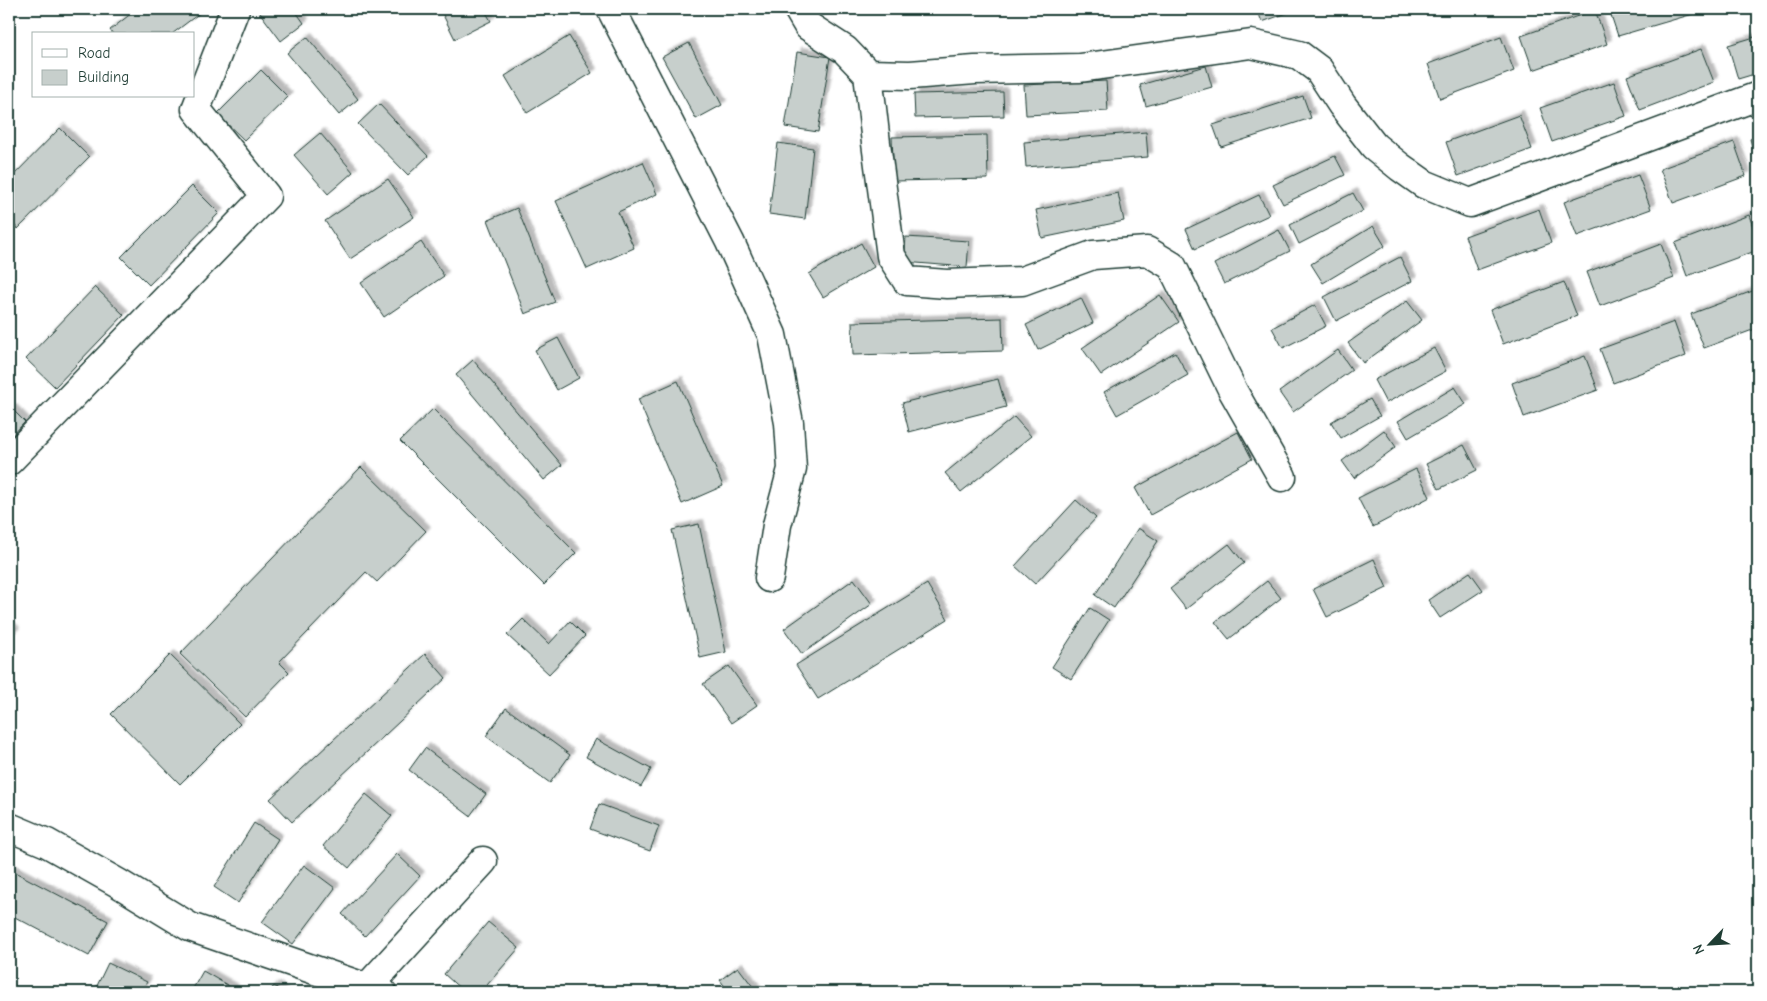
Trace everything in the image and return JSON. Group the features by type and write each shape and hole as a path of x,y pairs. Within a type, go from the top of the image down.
{"street":[{"path":"9,462 266,196 196,110 235,9"},
{"path":"611,9 730,242 772,334 789,423 792,469 777,525 769,578"},
{"path":"798,9 808,26 845,50 868,74 892,256 907,281 946,284 1022,281 1093,255 1147,251 1172,266 1233,391 1282,477"},
{"path":"868,74 910,75 975,70 1080,68 1251,44 1299,54 1319,70 1342,105 1374,146 1424,184 1470,203 1758,96"},
{"path":"9,827 47,843 190,927 371,991 483,860"}],"building":[{"path":"137,9 205,9 175,32 112,32 110,30"},
{"path":"257,9 294,9 304,23 281,41"},
{"path":"440,9 484,9 491,21 455,39"},
{"path":"1257,9 1289,9 1290,12 1262,22"},
{"path":"1609,9 1691,9 1693,14 1618,36"},
{"path":"1595,10 1607,44 1533,70 1521,36"},
{"path":"569,36 592,73 527,113 505,76"},
{"path":"1758,36 1758,73 1738,79 1728,45"},
{"path":"307,37 358,99 339,115 287,53"},
{"path":"1501,37 1514,71 1440,99 1428,64"},
{"path":"689,43 722,105 696,119 662,57"},
{"path":"1701,49 1714,82 1640,110 1627,76"},
{"path":"797,52 830,57 818,132 785,127"},
{"path":"1206,66 1212,87 1146,106 1140,85"},
{"path":"261,70 288,97 244,140 217,114"},
{"path":"1106,81 1108,111 1026,115 1024,85"},
{"path":"1614,82 1626,116 1552,142 1540,108"},
{"path":"1003,92 1004,116 915,118 914,94"},
{"path":"1303,96 1311,118 1221,147 1213,125"},
{"path":"379,104 428,156 408,175 358,124"},
{"path":"1519,115 1532,149 1458,176 1446,142"},
{"path":"60,128 89,157 18,229 9,219 9,180"},
{"path":"1146,132 1148,157 1026,167 1024,142"},
{"path":"320,133 353,172 328,194 294,155"},
{"path":"987,135 988,179 894,181 892,137"},
{"path":"1758,136 1758,167 1750,139"},
{"path":"1734,142 1746,176 1673,203 1660,169"},
{"path":"778,143 813,148 805,219 769,214"},
{"path":"1335,156 1345,175 1283,204 1273,185"},
{"path":"643,162 657,194 618,212 634,248 587,269 556,201"},
{"path":"1638,175 1651,209 1577,236 1564,202"},
{"path":"388,179 414,217 350,259 325,221"},
{"path":"192,186 219,213 149,285 121,257"},
{"path":"1118,193 1124,221 1042,238 1036,210"},
{"path":"1353,193 1363,211 1299,244 1290,225"},
{"path":"1259,195 1269,215 1195,249 1186,229"},
{"path":"517,208 555,302 525,314 488,220"},
{"path":"1539,209 1551,243 1477,270 1465,236"},
{"path":"1749,215 1758,242 1758,250 1687,276 1675,243"},
{"path":"1373,226 1385,246 1323,283 1311,264"},
{"path":"1279,230 1290,251 1224,284 1214,264"},
{"path":"906,237 969,241 967,267 904,262"},
{"path":"421,242 444,276 384,317 361,283"},
{"path":"861,243 874,267 823,297 809,274"},
{"path":"1661,244 1674,278 1600,306 1587,272"},
{"path":"1400,257 1412,281 1336,321 1324,297"},
{"path":"1564,282 1577,316 1503,344 1490,310"},
{"path":"95,287 124,315 55,387 26,359"},
{"path":"1758,289 1758,328 1704,348 1691,314"},
{"path":"1160,295 1179,322 1101,375 1082,348"},
{"path":"1081,298 1093,323 1038,350 1026,325"},
{"path":"1407,301 1422,320 1363,363 1348,343"},
{"path":"1315,305 1326,326 1283,348 1272,328"},
{"path":"1002,318 1003,351 853,355 852,322"},
{"path":"1674,322 1686,356 1613,383 1600,349"},
{"path":"558,338 579,378 557,390 535,350"},
{"path":"1434,348 1446,371 1386,403 1374,380"},
{"path":"1338,350 1352,370 1293,412 1279,392"},
{"path":"1175,352 1188,375 1117,415 1104,392"},
{"path":"1585,356 1598,390 1524,417 1512,383"},
{"path":"473,360 562,465 544,480 456,375"},
{"path":"998,379 1006,407 909,432 902,403"},
{"path":"678,381 723,486 682,504 638,399"},
{"path":"1455,387 1466,404 1408,438 1398,421"},
{"path":"1370,399 1380,416 1341,438 1331,422"},
{"path":"9,406 25,422 9,439"},
{"path":"433,409 576,553 544,585 400,441"},
{"path":"1014,417 1031,436 961,492 945,473"},
{"path":"1384,430 1396,447 1354,478 1342,461"},
{"path":"1238,432 1252,459 1150,515 1135,488"},
{"path":"1464,445 1477,470 1439,489 1426,464"},
{"path":"361,467 426,531 377,582 366,572 279,662 289,672 245,717 180,654"},
{"path":"1416,469 1430,497 1373,527 1358,498"},
{"path":"1076,500 1096,518 1035,584 1015,566"},
{"path":"699,524 726,652 700,658 672,530"},
{"path":"1138,528 1158,541 1114,608 1095,595"},
{"path":"1229,544 1244,563 1186,609 1170,589"},
{"path":"1374,559 1387,588 1327,617 1313,589"},
{"path":"1470,572 1483,590 1440,618 1428,600"},
{"path":"854,579 872,604 802,654 784,629"},
{"path":"1267,581 1281,598 1229,639 1215,622"},
{"path":"927,584 948,619 818,699 796,665"},
{"path":"1090,608 1109,620 1071,679 1052,667"},
{"path":"523,619 549,644 570,621 585,636 549,674 507,635"},
{"path":"9,626 15,632 9,638"},
{"path":"425,654 446,678 292,822 270,799"},
{"path":"170,655 240,724 180,784 111,714"},
{"path":"729,666 757,705 731,723 703,684"},
{"path":"506,708 570,755 550,783 486,736"},
{"path":"596,739 651,769 641,787 586,757"},
{"path":"425,748 486,794 470,816 409,770"},
{"path":"366,794 392,816 349,868 323,846"},
{"path":"599,804 659,826 650,851 590,829"},
{"path":"254,823 278,839 238,903 214,887"},
{"path":"397,854 420,876 365,936 342,914"},
{"path":"304,865 335,888 293,944 262,922"},
{"path":"9,869 108,921 89,956 9,914"},
{"path":"488,922 519,948 481,992 464,992 444,974"},
{"path":"108,963 147,982 141,992 94,992"},
{"path":"738,967 757,992 729,992 720,980"},
{"path":"203,971 234,989 232,992 191,992"},
{"path":"274,986 283,992 269,992"}]}
